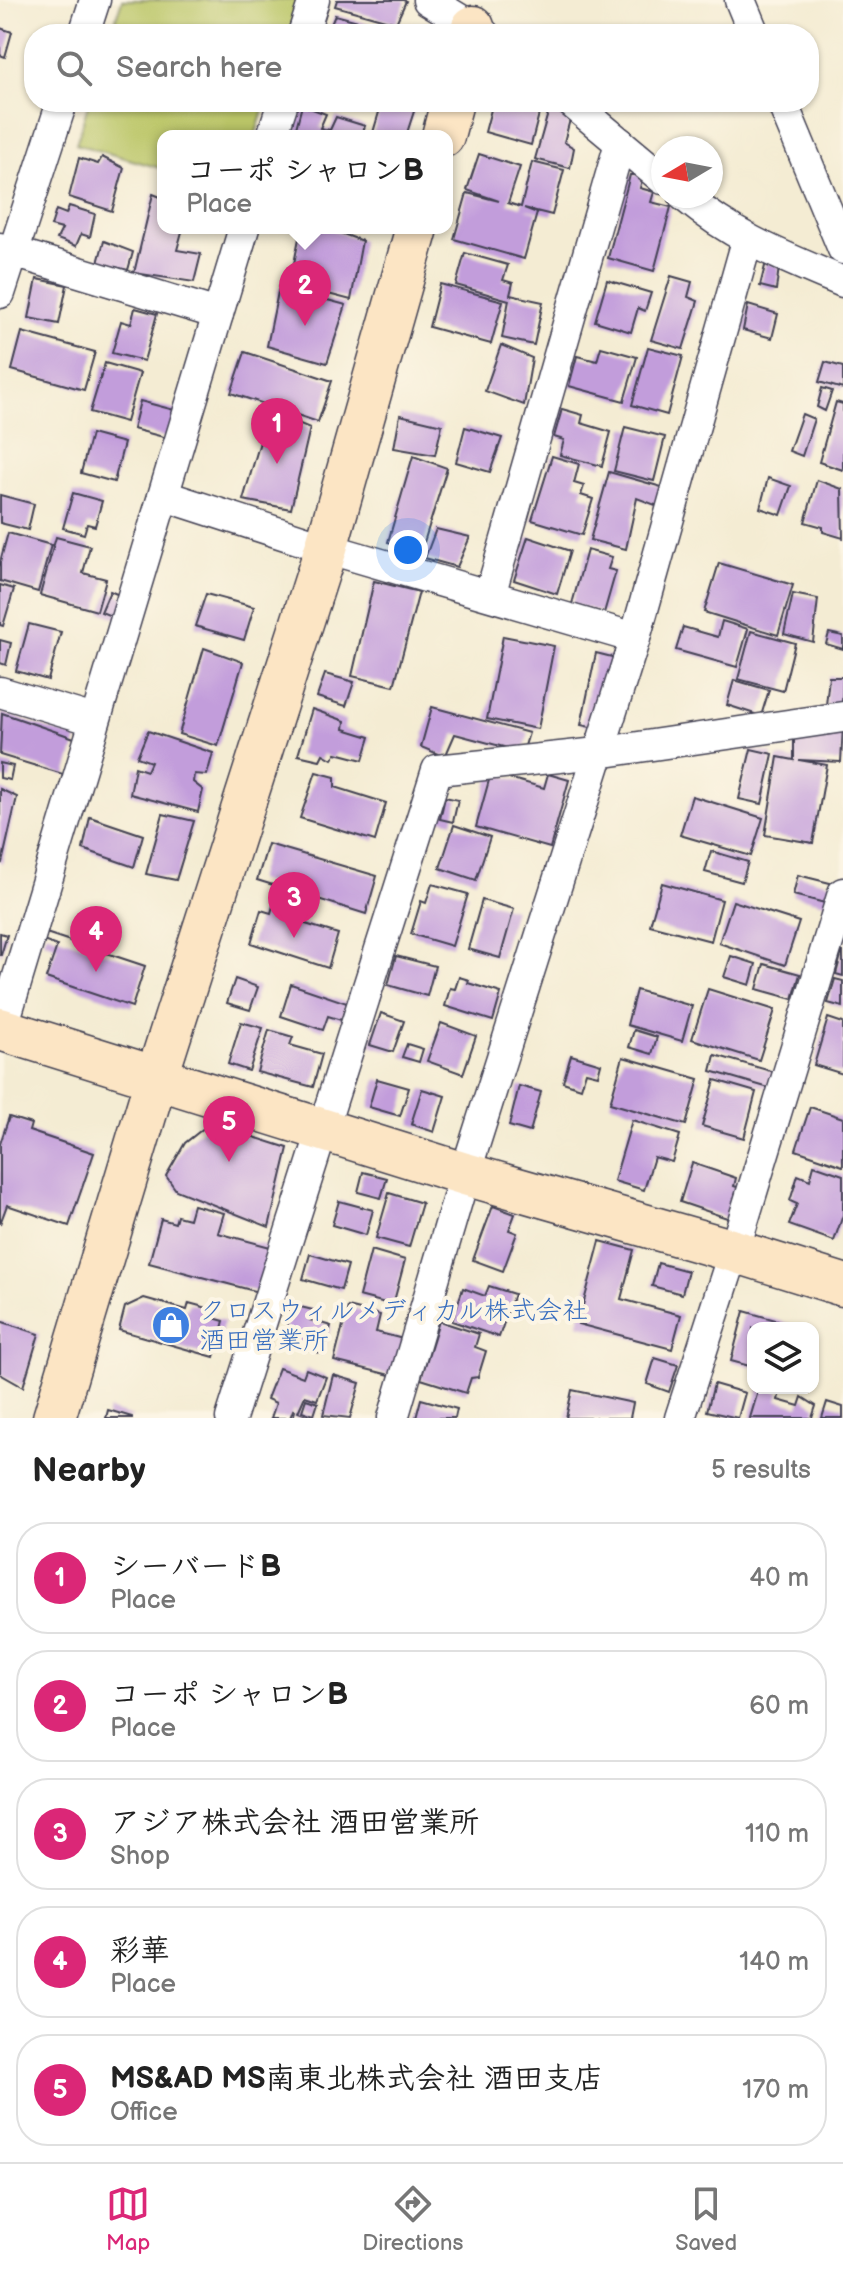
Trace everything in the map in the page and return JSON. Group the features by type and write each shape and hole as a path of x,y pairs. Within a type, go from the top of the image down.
{"street":[{"path":"87,24 95,0"},
{"path":"306,24 314,0"},
{"path":"428,0 464,24"},
{"path":"740,0 750,24"},
{"path":"0,293 6,250 58,112"},
{"path":"583,112 651,169"},
{"path":"786,112 843,249"},
{"path":"490,595 620,143"},
{"path":"698,208 747,241 843,282"},
{"path":"242,234 1,1031 465,1174 843,1285"},
{"path":"54,1418 156,1079 326,548 415,234"},
{"path":"393,1418 465,1174 635,638 747,241"},
{"path":"6,250 218,314"},
{"path":"165,496 326,548 635,638"},
{"path":"0,692 94,720"},
{"path":"231,1418 437,770 598,753 843,717"},
{"path":"680,1418 843,893"}],"green space":[{"path":"122,0 300,0 292,24 114,24"},
{"path":"86,112 263,112 257,130 157,130 157,167 76,144"}],"building":[{"path":"337,0 406,1 396,23 335,6"},
{"path":"335,15 369,24 331,24"},
{"path":"0,28 12,32 5,57 0,55"},
{"path":"300,112 321,112 326,114 320,128 330,130 296,130"},
{"path":"379,112 414,112 408,130 374,130"},
{"path":"490,112 539,112 531,145 485,132"},
{"path":"548,112 572,112 564,142 574,148 570,168 535,159"},
{"path":"336,117 365,126 363,130 330,130"},
{"path":"479,154 520,167 508,203 521,207 532,162 564,170 552,215 524,208 537,213 524,259 454,239 467,193 499,201 467,190"},
{"path":"102,157 124,168 112,211 69,197 79,158 98,164"},
{"path":"630,175 643,175 640,188 651,191 651,208 671,208 654,271 608,258"},
{"path":"153,194 157,196 157,234 181,234 177,250 201,254 194,282 134,273"},
{"path":"69,206 95,214 90,237 81,234 76,246 57,239 62,229 51,226 56,210 66,214"},
{"path":"300,234 343,234 362,241 351,300 290,284"},
{"path":"104,241 133,252 128,270 98,263"},
{"path":"465,253 508,265 503,280 513,283 510,295 543,302 534,345 502,338 509,300 456,285"},
{"path":"766,262 779,267 776,290 760,286"},
{"path":"671,276 692,282 688,297 698,301 683,349 651,340"},
{"path":"37,279 67,285 59,324 29,318"},
{"path":"607,280 651,293 645,311 638,308 631,332 595,321"},
{"path":"440,284 503,301 491,344 429,327"},
{"path":"279,287 346,305 327,363 267,346"},
{"path":"748,305 778,314 772,338 743,330"},
{"path":"135,308 157,314 144,361 112,353 121,321 131,324"},
{"path":"22,332 95,352 84,390 12,370"},
{"path":"501,345 532,358 524,405 485,391"},
{"path":"601,347 637,357 624,401 569,386 577,356 597,361"},
{"path":"648,347 683,356 667,415 632,405"},
{"path":"245,352 332,381 318,422 231,393"},
{"path":"825,362 843,367 843,389 819,382"},
{"path":"105,363 140,373 126,422 90,412"},
{"path":"822,388 832,391 825,411 817,407"},
{"path":"140,401 178,411 171,439 133,429"},
{"path":"836,402 843,404 843,470 819,462"},
{"path":"562,409 583,415 581,423 611,432 602,466 560,455 564,440 554,437"},
{"path":"269,411 310,428 291,509 243,500"},
{"path":"802,414 814,419 802,456 789,451"},
{"path":"400,415 442,425 435,455 394,448"},
{"path":"465,427 502,438 490,472 456,462"},
{"path":"625,427 665,437 654,481 614,471"},
{"path":"91,434 124,443 114,482 81,473"},
{"path":"413,456 447,468 421,552 388,542"},
{"path":"552,456 579,464 574,483 584,486 581,495 593,499 582,535 532,520"},
{"path":"609,472 665,488 658,506 637,498 626,549 590,540"},
{"path":"768,478 791,486 781,515 760,508"},
{"path":"817,480 842,489 843,538 805,522"},
{"path":"73,493 102,501 95,526 87,524 84,534 63,528"},
{"path":"0,495 34,504 28,530 0,523"},
{"path":"436,529 470,537 457,567 425,558"},
{"path":"8,533 51,545 38,592 0,581 0,562"},
{"path":"56,537 90,546 83,573 106,579 97,611 40,595"},
{"path":"528,537 570,551 557,594 514,580"},
{"path":"587,550 612,557 608,569 616,571 604,613 572,604"},
{"path":"719,563 793,585 778,635 704,612"},
{"path":"374,581 419,592 394,686 352,676"},
{"path":"0,585 14,589 3,626 0,625"},
{"path":"110,591 130,600 121,620 101,612"},
{"path":"206,594 254,607 244,640 195,626"},
{"path":"793,594 818,599 813,642 784,634"},
{"path":"722,621 748,629 737,667 676,650 683,627 718,637"},
{"path":"29,624 61,632 48,680 16,671"},
{"path":"751,631 795,643 783,691 738,679"},
{"path":"829,633 843,636 843,649 826,644"},
{"path":"503,636 554,646 538,729 487,719"},
{"path":"0,640 11,643 6,665 0,663"},
{"path":"204,648 243,662 218,746 179,734"},
{"path":"596,653 616,658 600,729 581,725"},
{"path":"325,674 354,682 346,706 317,697"},
{"path":"829,677 843,677 842,706 826,705"},
{"path":"734,680 769,690 761,716 727,705"},
{"path":"432,707 529,733 523,752 455,734 445,757 421,747"},
{"path":"312,709 345,721 344,729 370,737 363,760 336,753 332,759 323,754 320,760 298,755"},
{"path":"2,713 77,739 66,775 0,755"},
{"path":"843,726 841,762 799,760 827,765 813,843 765,835 778,757 794,760 794,728"},
{"path":"148,731 213,753 207,775 194,774 193,782 203,790 198,812 130,794 135,767 147,771 151,762 137,757"},
{"path":"751,749 773,754 762,804 739,799"},
{"path":"0,763 13,766 10,780 0,778"},
{"path":"316,772 335,777 335,787 386,803 375,841 300,818"},
{"path":"491,773 544,788 548,774 569,780 550,848 476,827"},
{"path":"0,789 17,797 2,863 0,862"},
{"path":"692,796 763,818 751,856 680,835"},
{"path":"445,797 458,800 453,822 440,819"},
{"path":"163,814 194,821 176,880 146,874"},
{"path":"90,817 143,835 134,867 83,849"},
{"path":"454,825 490,837 476,880 440,868"},
{"path":"268,844 377,876 366,914 257,880"},
{"path":"711,851 748,862 742,882 705,872"},
{"path":"798,875 834,884 829,904 793,895"},
{"path":"662,883 722,900 711,941 650,925"},
{"path":"432,884 468,894 452,946 411,934 421,901 426,903"},
{"path":"482,900 514,909 500,958 468,949"},
{"path":"733,901 799,922 785,965 719,943"},
{"path":"273,906 288,911 286,918 338,934 328,968 251,943 261,910 271,913"},
{"path":"0,933 7,935 1,955 0,955"},
{"path":"46,933 145,966 132,1007 46,978 57,946 43,941"},
{"path":"843,952 843,976 836,974"},
{"path":"396,956 435,966 427,996 388,985"},
{"path":"731,956 756,964 750,985 724,977"},
{"path":"764,964 800,974 793,999 757,989"},
{"path":"459,977 469,980 468,983 501,993 493,1021 445,1006 450,988 455,989"},
{"path":"235,979 258,987 250,1010 227,1003"},
{"path":"835,979 843,981 843,1007 828,1003"},
{"path":"291,984 347,1003 341,1020 328,1016 323,1030 281,1016"},
{"path":"708,989 775,1010 759,1060 692,1039"},
{"path":"636,990 692,1006 682,1041 627,1025"},
{"path":"381,1013 404,1021 393,1052 370,1045"},
{"path":"828,1018 843,1023 843,1074 814,1065"},
{"path":"241,1022 263,1028 249,1071 228,1064"},
{"path":"441,1023 476,1036 463,1074 427,1061"},
{"path":"269,1030 293,1037 290,1045 322,1054 313,1087 257,1072"},
{"path":"634,1030 657,1037 652,1054 629,1047"},
{"path":"407,1044 423,1049 419,1062 402,1057"},
{"path":"571,1055 601,1064 598,1075 586,1072 581,1088 563,1082"},
{"path":"715,1055 774,1072 769,1088 711,1071"},
{"path":"623,1057 699,1079 686,1125 610,1103"},
{"path":"377,1079 409,1088 400,1116 369,1107"},
{"path":"715,1080 756,1092 744,1138 702,1126"},
{"path":"519,1086 541,1092 530,1132 509,1126"},
{"path":"422,1089 445,1096 434,1132 411,1124"},
{"path":"810,1107 843,1118 843,1166 796,1150"},
{"path":"9,1117 31,1124 29,1131 94,1153 69,1226 7,1205 0,1224 0,1144"},
{"path":"632,1120 680,1135 672,1162 654,1157 644,1190 614,1181"},
{"path":"210,1123 288,1148 269,1227 176,1190 166,1176 185,1143"},
{"path":"692,1163 736,1178 734,1186 740,1188 730,1219 680,1202"},
{"path":"814,1165 843,1175 843,1215 834,1241 789,1225 797,1204 790,1201 798,1175 810,1180"},
{"path":"363,1172 387,1178 381,1198 358,1192"},
{"path":"389,1193 422,1203 409,1247 376,1238"},
{"path":"339,1201 373,1210 366,1235 332,1225"},
{"path":"193,1205 224,1213 218,1233 274,1248 262,1293 149,1263 161,1219 175,1223 177,1216 189,1219"},
{"path":"493,1206 515,1214 509,1230 517,1233 503,1271 473,1260"},
{"path":"600,1241 634,1250 621,1299 681,1315 672,1349 578,1324"},
{"path":"371,1250 405,1260 393,1305 359,1296"},
{"path":"310,1254 348,1265 341,1290 303,1279"},
{"path":"658,1263 688,1271 682,1294 652,1286"},
{"path":"489,1286 514,1294 499,1337 452,1321 463,1288 485,1296"},
{"name":"クロスウィルメディカル株式会社 酒田営業所","path":"144,1298 187,1310 189,1303 211,1309 210,1317 224,1321 214,1357 119,1330 125,1307"},
{"path":"292,1305 313,1310 310,1320 331,1326 323,1354 282,1341"},
{"path":"348,1307 380,1315 376,1332 407,1340 398,1377 334,1361"},
{"path":"744,1311 782,1322 747,1322 747,1365 731,1361"},
{"path":"0,1321 39,1334 23,1387 0,1374"},
{"path":"439,1321 479,1334 475,1347 486,1351 478,1377 471,1378 466,1393 421,1379"},
{"path":"655,1358 678,1365 669,1392 647,1384"},
{"path":"279,1368 303,1377 306,1369 326,1377 317,1400 305,1396 298,1412 315,1418 293,1418 293,1410 290,1418 271,1418 276,1403 267,1399"},
{"path":"333,1375 360,1383 350,1418 323,1415"},
{"path":"714,1384 745,1393 738,1418 707,1411"},
{"path":"572,1390 633,1403 630,1418 566,1418"},
{"path":"757,1394 780,1394 778,1400 799,1406 802,1397 816,1406 812,1418 750,1418"},
{"path":"306,1399 318,1403 314,1415 302,1411"},
{"path":"421,1399 457,1409 455,1418 416,1418"},
{"path":"827,1402 843,1407 843,1418 822,1418"},
{"path":"108,1410 132,1417 132,1418 106,1418"}],"place":[{"name":"コーポ シャロンB","path":"305,326"},
{"name":"シーバードB","path":"277,464"},
{"name":"アジア株式会社 酒田営業所","path":"294,938"},
{"name":"彩華","path":"96,972"},
{"name":"MS&AD MS南東北株式会社 酒田支店","path":"229,1162"},
{"name":"クロスウィルメディカル株式会社 酒田営業所","path":"171,1325"}]}
